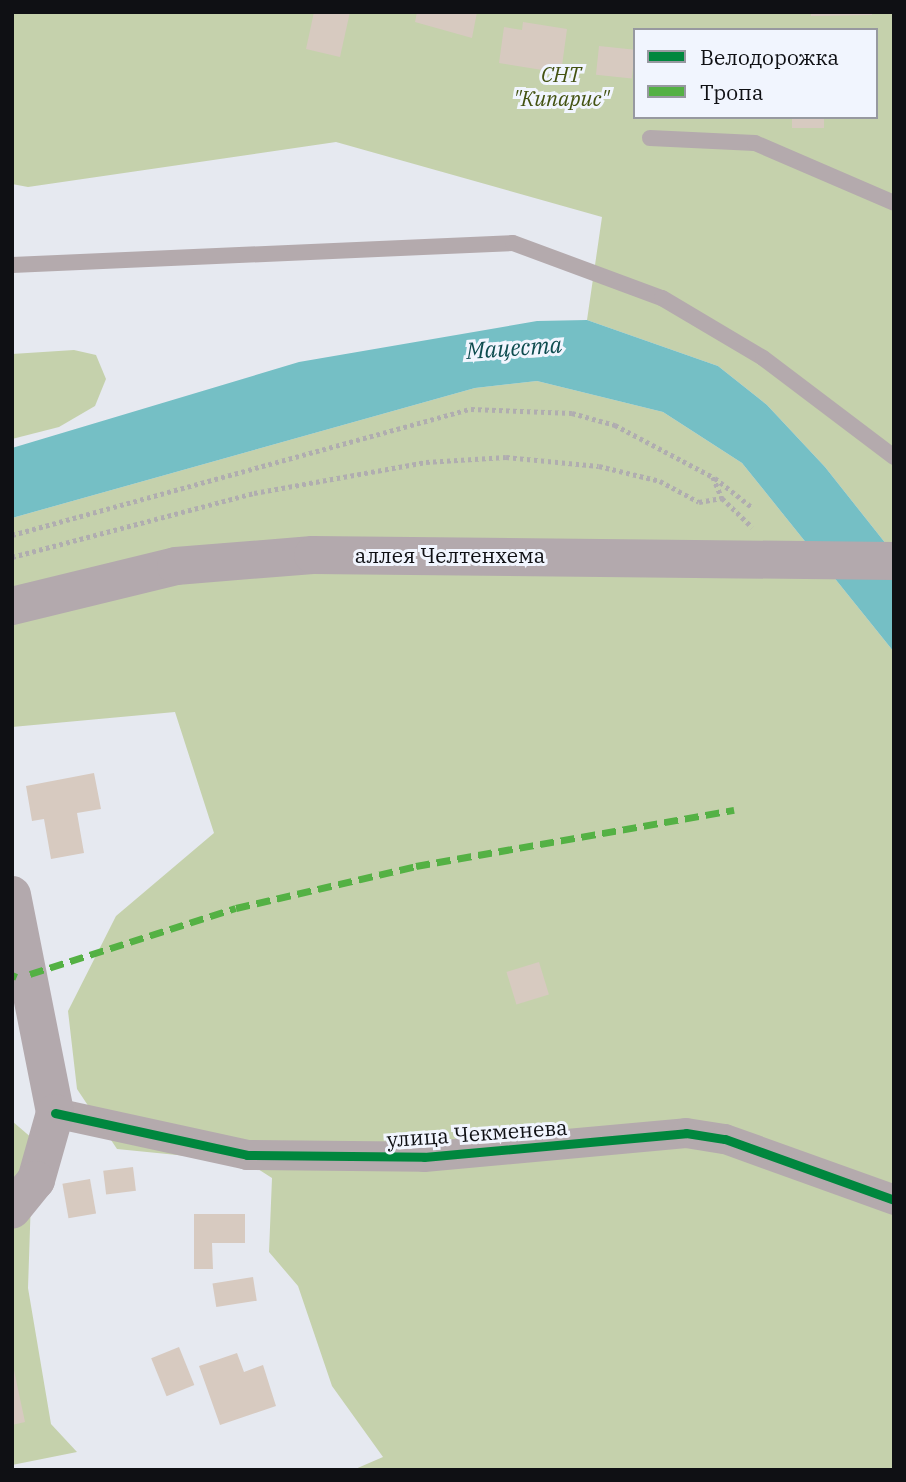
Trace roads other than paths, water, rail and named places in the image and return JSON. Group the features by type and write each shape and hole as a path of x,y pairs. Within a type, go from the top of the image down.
{"main road":[{"name":"аллея Челтенхема","path":"12,606 176,566 313,555 894,561"},
{"path":"12,895 55,1113 36,1180 12,1210"}],"street":[{"name":"улица Чекменева","path":"55,1113 272,1156 424,1157 686,1133 725,1139 894,1200"}],"lane":[{"path":"650,138 755,143 894,204"},
{"path":"12,265 513,243 662,298 763,358 894,457"}],"water":[{"name":"Мацеста","path":"587,320 718,366 767,405 825,467 894,554 894,652 742,463 663,412 537,381 475,388 12,518 12,448 299,362 537,321"}],"park label":[{"name":"СНТ \"Кипарис\"","path":"561,86"}]}
